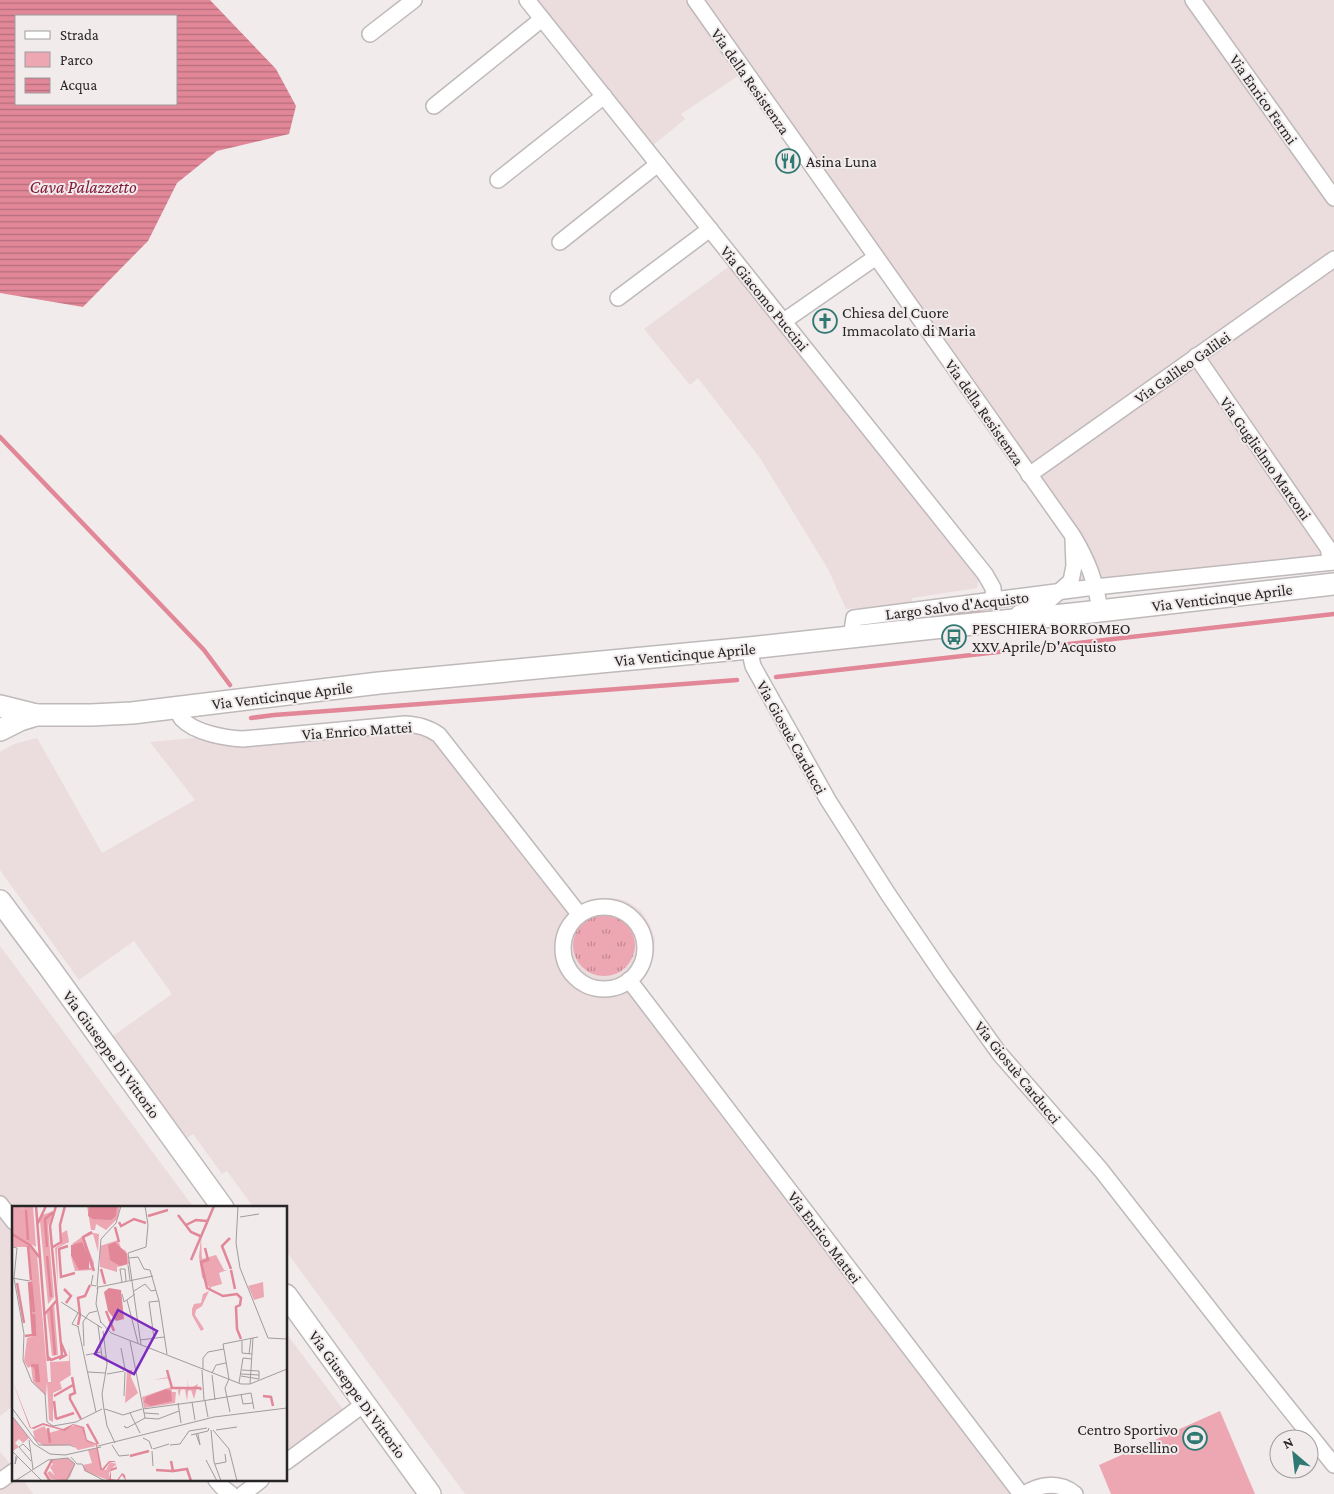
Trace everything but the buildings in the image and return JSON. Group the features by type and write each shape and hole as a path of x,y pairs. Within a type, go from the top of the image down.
{"main road":[{"name":"Via Venticinque Aprile","path":"0,706 36,715 107,715 426,678 750,648 853,628 992,622 1334,584"},
{"name":"Via Venticinque Aprile","path":"0,730 20,720 36,715"},
{"name":"Via Giuseppe Di Vittorio","path":"0,901 223,1206"},
{"name":"Via Giuseppe Di Vittorio","path":"0,921 207,1206"},
{"name":"Via Giuseppe Di Vittorio","path":"288,1298 430,1494"},
{"name":"Via Giuseppe Di Vittorio","path":"288,1318 417,1494"}],"street":[{"path":"370,34 414,0"},
{"name":"Via Giacomo Puccini","path":"527,0 985,574 993,588 994,600"},
{"name":"Via della Resistenza","path":"694,0 1073,536 1085,556 1096,587 1100,611"},
{"name":"Via Enrico Fermi","path":"1193,0 1334,198"},
{"path":"434,106 542,19"},
{"path":"498,180 604,96"},
{"path":"560,242 658,164"},
{"path":"618,298 710,229"},
{"path":"784,321 876,257"},
{"name":"Via Galileo Galilei","path":"1029,475 1334,259"},
{"name":"Via Guglielmo Marconi","path":"1196,356 1328,548 1332,562"},
{"path":"992,622 1044,605 1071,581 1074,574 1073,536"},
{"name":"Largo Salvo d'Acquisto","path":"853,628 994,600 1096,587 1332,562"},
{"name":"Via Giosuè Carducci","path":"750,648 753,666 828,800 943,975 999,1053 1101,1170 1232,1340 1334,1465"},
{"name":"Via Enrico Mattei","path":"176,708 182,719 214,735 225,738 252,738 405,724 423,726 432,730 439,735 579,914"},
{"path":"601,906 613,907 624,911 633,918 640,928 644,938 643,962 637,972 620,986 598,989 578,981 570,973 564,958 563,942 571,922 579,914 601,906"},
{"name":"Via Enrico Mattei","path":"629,980 1022,1494 1033,1488 1046,1485 1060,1486 1074,1494"},
{"path":"0,1204 12,1219"},
{"path":"288,1461 356,1410"},
{"path":"0,1481 12,1472"},
{"path":"243,1494 259,1482"}],"shaded area":[{"path":"537,0 685,0 738,76 681,114 685,119 652,146"},
{"path":"698,0 1334,0 1334,562 1095,587 1071,581 1073,536"},
{"path":"731,265 979,576 977,588 912,598 911,604 846,609 828,569 760,458 698,378 690,385 644,329"},
{"path":"407,719 451,741 581,903 594,899 613,898 627,901 641,911 650,925 655,939 654,954 641,983 1023,1484 1012,1494 465,1494 288,1254 288,1206 253,1206 227,1171 222,1174 193,1134 187,1138 113,1036 172,994 134,941 79,980 0,870 0,752 14,744 37,738 102,853 195,800 150,742"},
{"path":"0,946 193,1206 12,1206 12,1407 0,1416"},
{"path":"288,1336 345,1412 288,1454"},
{"path":"0,1452 12,1466 12,1482 24,1482 33,1494 0,1494"}],"green space":[{"path":"1023,603 980,611 980,615 861,628 860,622"},
{"path":"604,914 616,916 626,923 633,933 635,945 633,957 626,967 616,974 604,976 592,974 582,967 575,957 573,945 575,933 582,923 592,916"},
{"name":"Centro Sportivo Borsellino","path":"1220,1411 1255,1494 1111,1494 1099,1465"}],"water":[{"name":"Cava Palazzetto","path":"0,0 210,0 276,69 296,106 289,134 217,151 177,183 148,241 83,307 0,293"}],"waterway":[{"path":"0,437 204,650 230,685"},
{"path":"776,677 1334,614"},
{"path":"251,718 737,680"}],"place":[{"name":"Asina Luna","path":"788,161"},
{"name":"Chiesa del Cuore Immacolato di Maria","path":"825,321"},
{"name":"PESCHIERA BORROMEO XXV Aprile/D'Acquisto","path":"954,637"},
{"name":"Centro Sportivo Borsellino","path":"1195,1438"}]}
